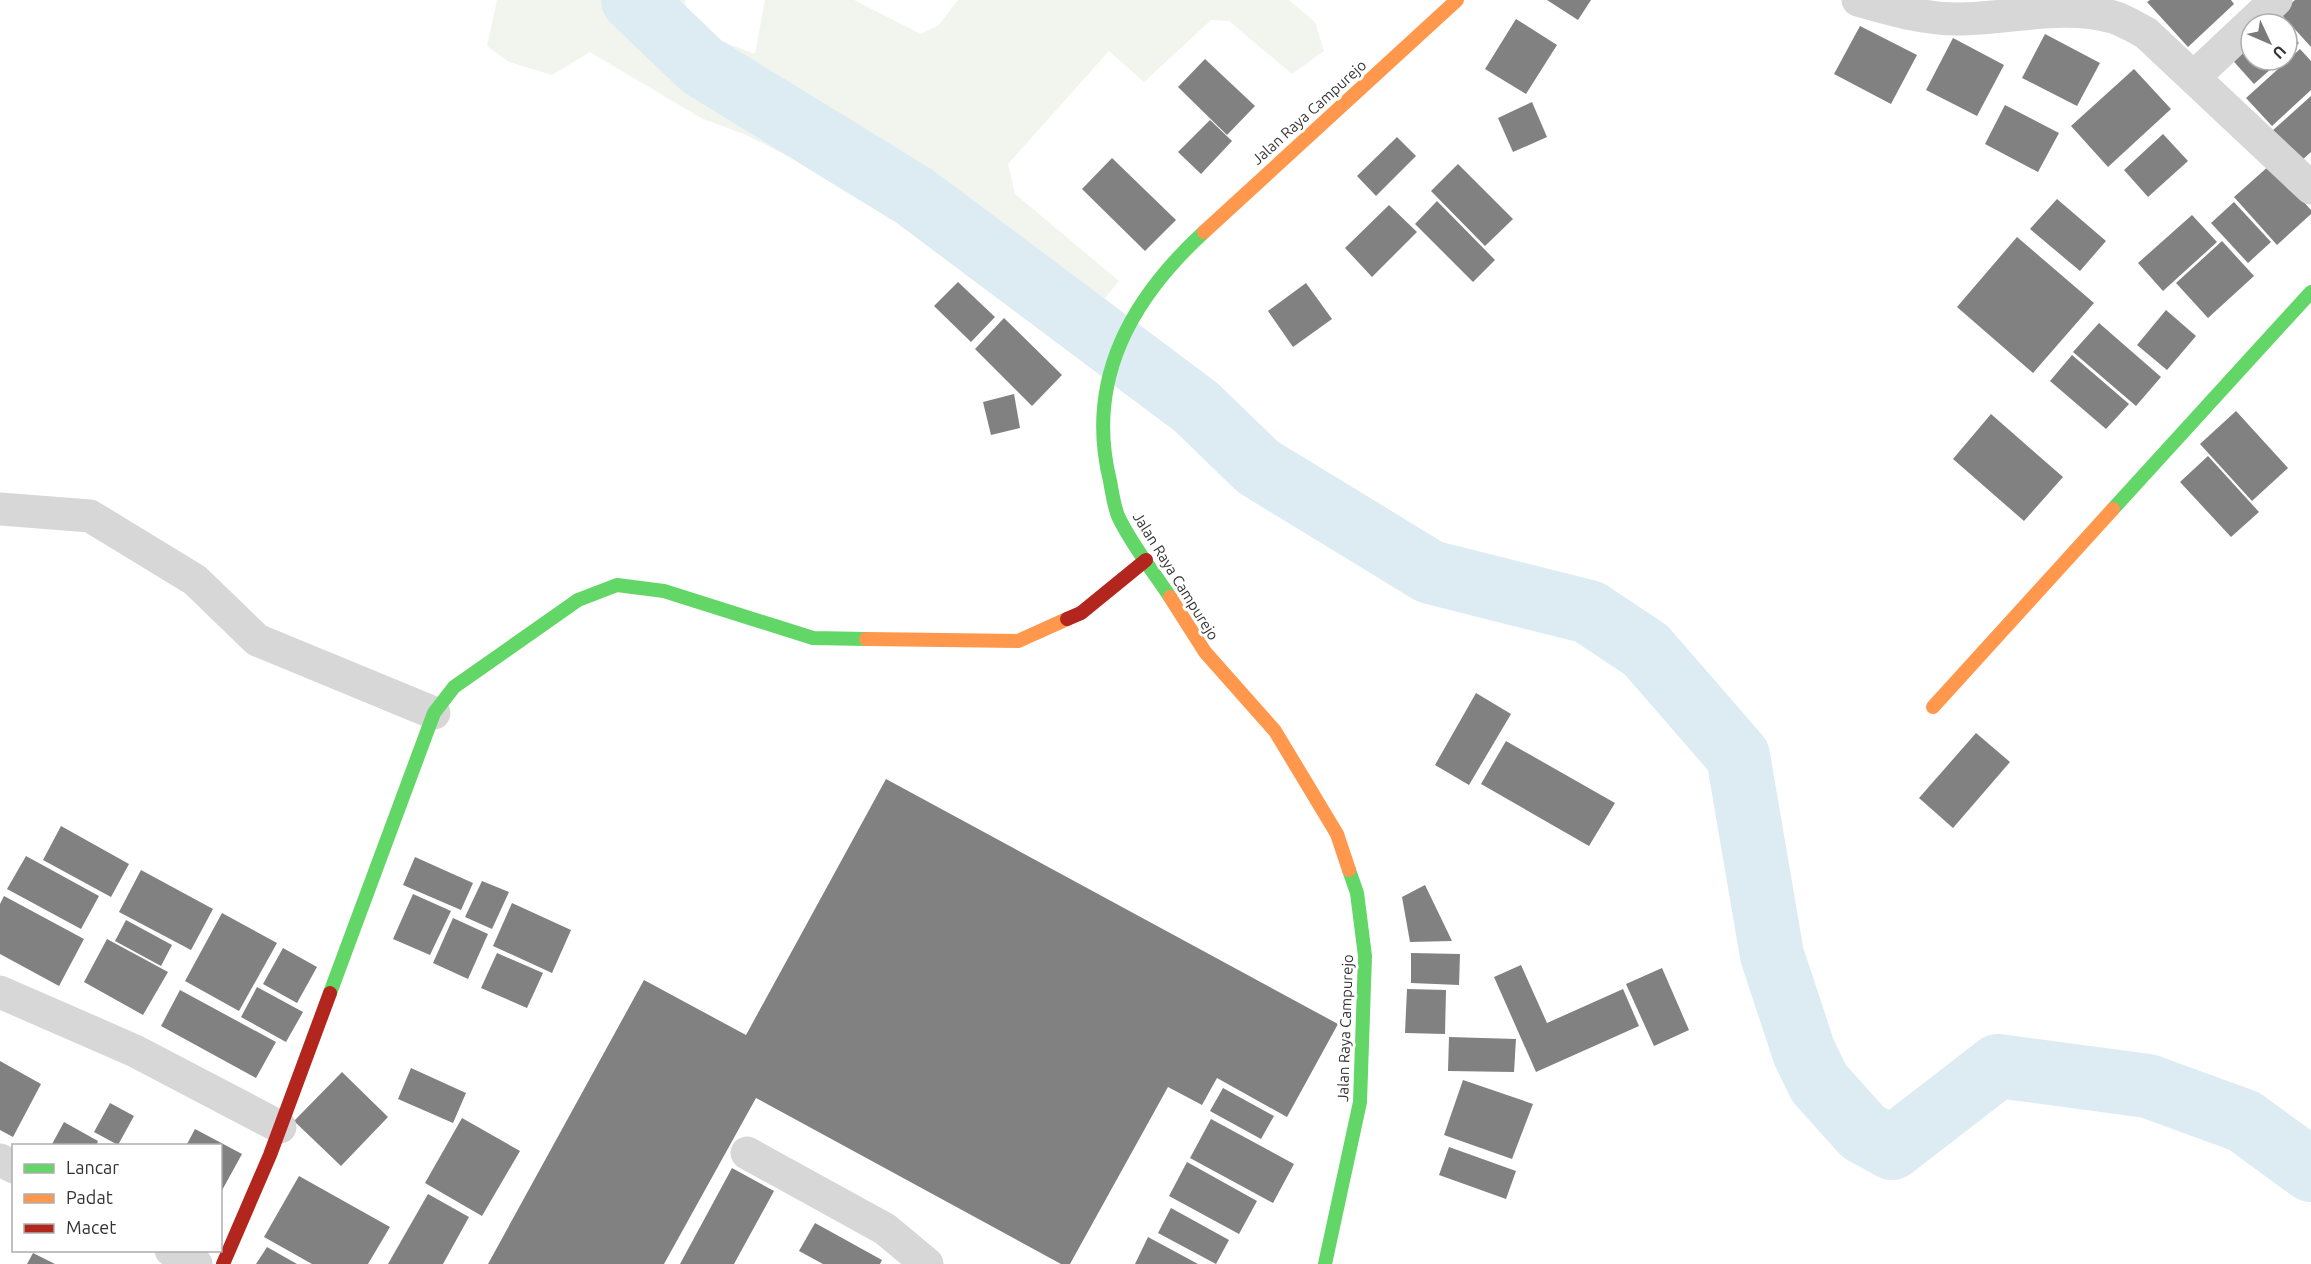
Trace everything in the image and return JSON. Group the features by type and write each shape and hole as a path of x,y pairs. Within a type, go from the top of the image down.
{"street":[{"name":"Jalan Raya Campurejo","path":"1325,1264 1360,1102 1365,956 1358,893 1337,834 1275,731 1205,652 1118,516 1102,450 1106,383 1125,328 1173,260 1457,0"},
{"path":"1858,0 1919,15 1957,19 2036,12 2088,13 2115,18 2146,33 2311,188"},
{"path":"2194,77 2276,0"},
{"path":"1933,707 2311,292"},
{"path":"0,509 90,516 195,580 256,640 434,712"},
{"path":"223,1264 280,1127 434,712 454,687 578,600 617,585 664,591 813,638 1018,641 1081,613 1146,560"},
{"path":"0,992 135,1051 280,1127"},
{"path":"747,1153 885,1229 927,1264"},
{"path":"173,1252 196,1264"}],"shaded area":[{"path":"497,0 685,0 690,29 755,54 765,0 854,0 921,34 939,25 958,0 1289,0 1315,22 1324,51 1292,74 1229,21 1211,20 1144,82 1109,51 1008,164 1015,194 1119,281 1073,337 974,258 949,256 854,189 746,135 701,118 590,52 552,75 509,62 487,46"}],"building":[{"path":"1547,0 1591,0 1578,20"},
{"path":"2150,0 2231,0 2234,4 2188,47 2147,2"},
{"path":"2295,0 2311,0 2311,47 2299,34 2299,12 2281,12"},
{"path":"1516,19 1557,45 1526,94 1485,69"},
{"path":"1860,26 1917,55 1891,104 1834,74"},
{"path":"2045,34 2100,63 2077,106 2022,78"},
{"path":"1953,38 2004,65 1977,116 1926,90"},
{"path":"2239,44 2239,67 2227,54"},
{"path":"2299,50 2311,61 2311,90 2272,126 2246,98 2275,72 2299,72"},
{"path":"1205,59 1255,106 1227,135 1178,87"},
{"path":"2134,69 2171,109 2108,167 2071,126"},
{"path":"2243,72 2268,72 2254,84"},
{"path":"2311,96 2311,152 2300,162 2272,131"},
{"path":"1532,102 1547,137 1513,152 1498,118"},
{"path":"2005,105 2059,133 2038,172 1985,144"},
{"path":"1210,120 1232,141 1201,174 1178,152"},
{"path":"2163,134 2188,161 2148,197 2124,170"},
{"path":"1397,137 1416,156 1376,196 1357,176"},
{"path":"1112,158 1176,220 1145,251 1082,189"},
{"path":"1458,164 1513,219 1485,246 1431,191"},
{"path":"2270,165 2311,210 2311,214 2277,245 2234,197"},
{"path":"2057,199 2106,241 2080,271 2030,229"},
{"path":"1437,201 1495,260 1473,282 1415,224"},
{"path":"2234,202 2271,242 2248,263 2211,223"},
{"path":"1389,205 1417,232 1372,277 1345,248"},
{"path":"2192,215 2217,242 2163,291 2138,263"},
{"path":"2017,237 2094,303 2033,373 1957,307"},
{"path":"2222,241 2254,276 2208,318 2176,283"},
{"path":"958,282 995,317 971,342 934,306"},
{"path":"1306,283 1332,319 1293,347 1268,311"},
{"path":"2166,310 2196,336 2167,370 2137,345"},
{"path":"1004,318 1062,375 1032,406 975,349"},
{"path":"2099,323 2161,377 2136,406 2073,352"},
{"path":"2072,355 2129,404 2106,429 2050,381"},
{"path":"1014,394 1020,428 991,435 983,402"},
{"path":"2236,411 2288,468 2252,501 2200,444"},
{"path":"1991,414 2063,477 2024,521 1953,459"},
{"path":"2208,456 2259,512 2231,537 2180,482"},
{"path":"1476,693 1511,714 1469,785 1435,765"},
{"path":"1976,733 2010,762 1953,828 1919,798"},
{"path":"1506,741 1615,803 1589,846 1481,784"},
{"path":"886,779 1338,1024 1287,1117 1217,1078 1202,1105 1168,1087 1070,1264 1061,1264 756,1098 664,1264 488,1264 644,980 746,1035"},
{"path":"61,826 129,864 111,897 43,860"},
{"path":"26,856 99,896 81,929 7,889"},
{"path":"415,857 473,883 461,910 403,885"},
{"path":"141,870 213,909 191,950 119,912"},
{"path":"482,881 509,892 492,929 465,917"},
{"path":"1425,885 1452,941 1410,942 1402,897"},
{"path":"413,894 451,911 430,955 393,939"},
{"path":"4,896 84,939 59,986 0,954 0,904"},
{"path":"512,903 571,930 552,973 493,946"},
{"path":"222,913 277,943 239,1011 185,981"},
{"path":"453,918 488,934 468,979 433,963"},
{"path":"126,920 172,945 161,966 115,941"},
{"path":"107,939 168,972 143,1015 84,982"},
{"path":"283,948 317,967 297,1003 263,984"},
{"path":"497,953 543,973 527,1008 481,988"},
{"path":"1411,953 1460,954 1459,985 1411,983"},
{"path":"1521,965 1547,1023 1623,989 1639,1026 1536,1072 1494,977"},
{"path":"1662,968 1689,1030 1654,1046 1626,984"},
{"path":"257,987 303,1012 286,1042 241,1017"},
{"path":"1407,989 1446,990 1445,1034 1405,1033"},
{"path":"180,990 276,1042 256,1078 161,1026"},
{"path":"1449,1037 1516,1039 1514,1072 1448,1071"},
{"path":"0,1061 41,1084 13,1137 0,1130"},
{"path":"411,1068 466,1093 453,1123 398,1099"},
{"path":"342,1072 388,1117 341,1166 294,1121"},
{"path":"1463,1080 1533,1104 1512,1159 1444,1135"},
{"path":"1223,1088 1274,1116 1261,1139 1210,1111"},
{"path":"110,1103 134,1116 119,1144 94,1132"},
{"path":"462,1118 520,1151 482,1216 425,1183"},
{"path":"1211,1119 1294,1164 1273,1203 1190,1158"},
{"path":"64,1122 98,1141 97,1144 52,1144"},
{"path":"195,1129 242,1154 222,1190 222,1144 187,1144"},
{"path":"1449,1147 1516,1171 1506,1199 1439,1175"},
{"path":"1187,1162 1257,1201 1239,1234 1169,1196"},
{"path":"732,1168 774,1191 734,1264 680,1264"},
{"path":"299,1176 390,1227 368,1264 312,1264 264,1237"},
{"path":"428,1194 469,1217 443,1264 388,1264"},
{"path":"1171,1208 1229,1240 1216,1264 1158,1233"},
{"path":"815,1223 882,1260 880,1264 823,1264 799,1251"},
{"path":"1148,1237 1198,1264 1135,1264"},
{"path":"267,1247 297,1264 256,1264"},
{"path":"33,1253 55,1264 27,1264"}],"waterway":[{"path":"633,0 702,66 914,196 1196,407 1258,467 1430,572 1589,612 1646,650 1738,756 1772,955 1804,1052 1819,1083 1863,1132 1892,1148 1998,1066 2148,1086 2244,1121 2311,1170"}],"traffic: fast":[{"path":"1170,597 1129,537 1117,512 1104,444 1104,409 1110,375 1120,344 1136,314 1155,285 1204,232"},
{"path":"2113,509 2311,292"},
{"path":"330,993 434,713 454,687 578,600 617,585 664,591 813,638 866,639"},
{"path":"1325,1264 1360,1102 1365,956 1357,893 1349,870"}],"traffic: slow":[{"path":"1204,232 1457,0"},
{"path":"1933,707 2113,509"},
{"path":"1170,597 1205,652 1275,731 1337,834 1349,870"},
{"path":"866,639 1018,641 1067,619"}],"traffic: jam":[{"path":"1067,619 1081,613 1146,560"},
{"path":"223,1264 270,1155 330,993"}]}
